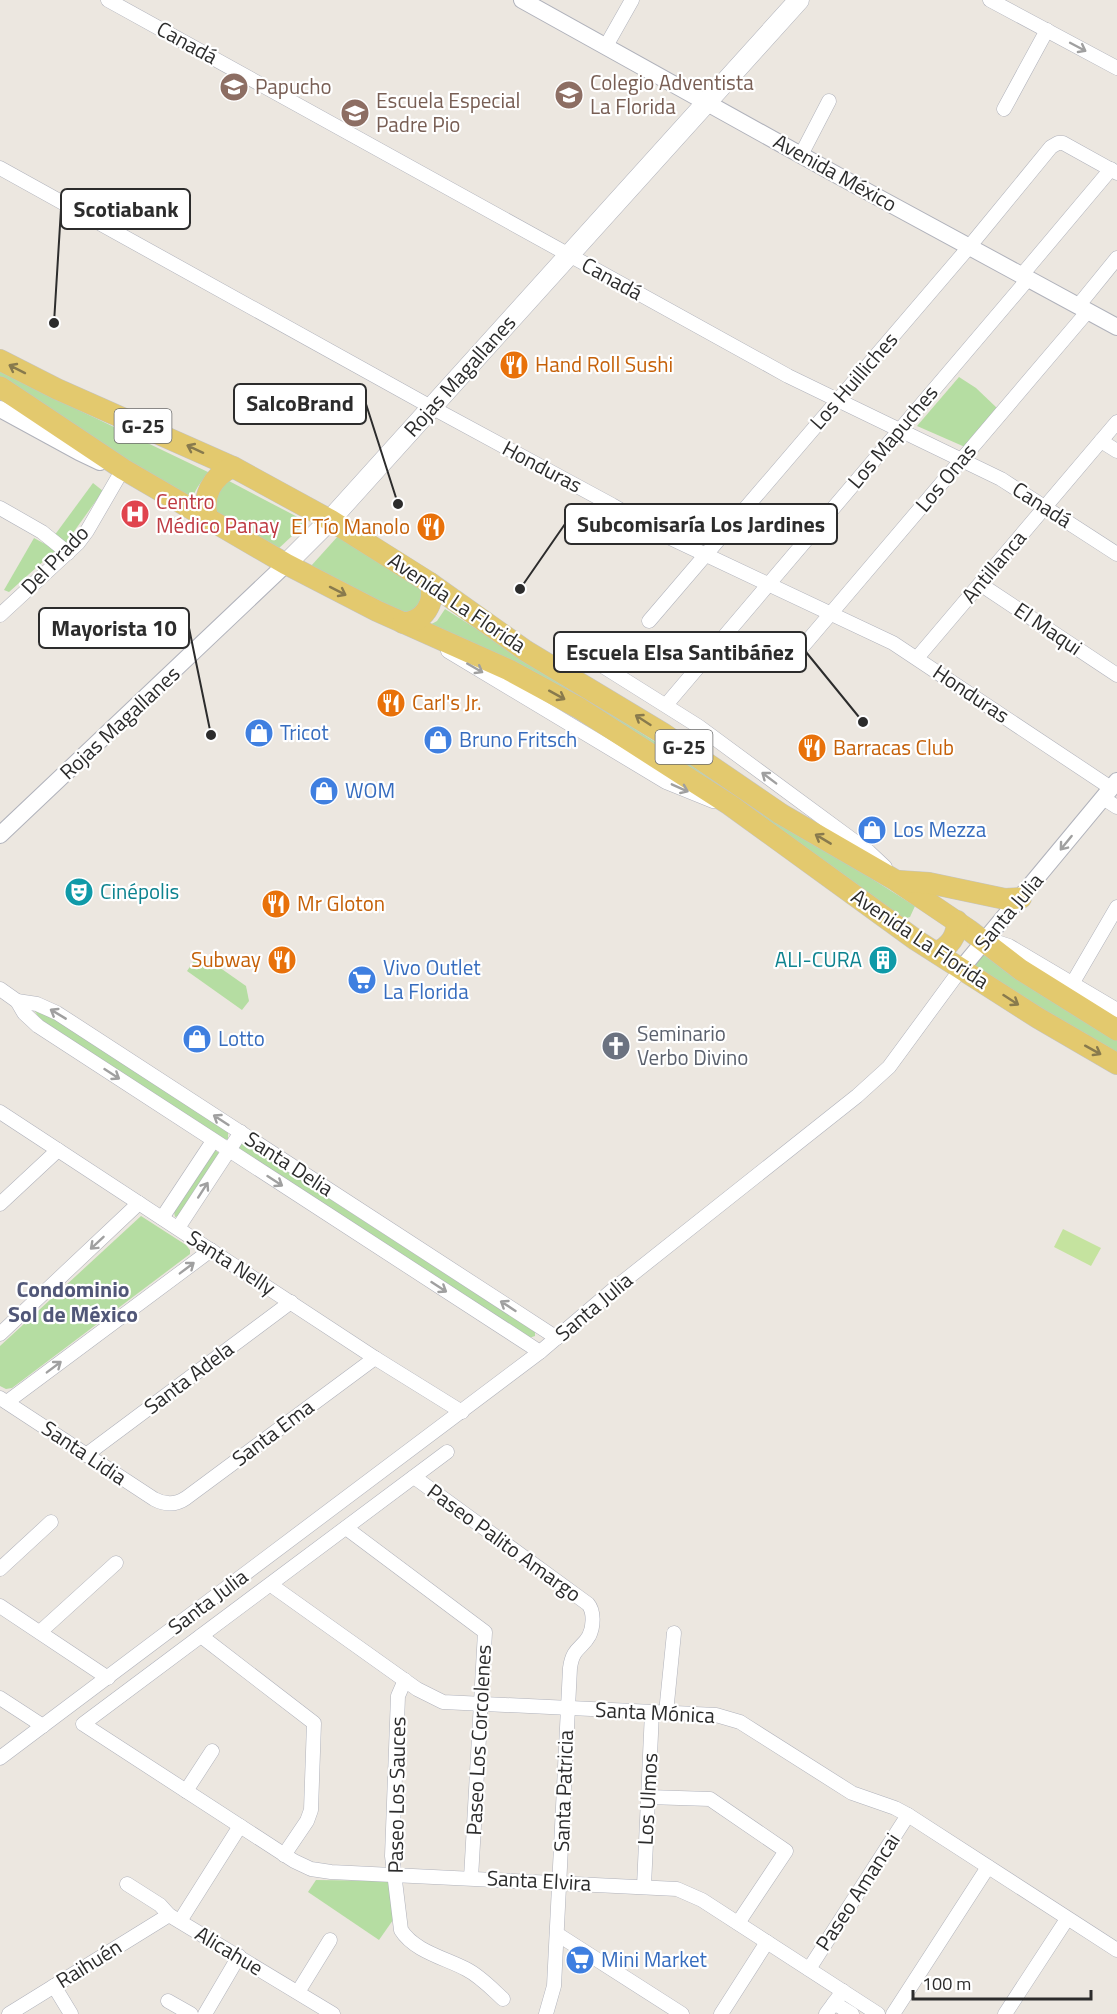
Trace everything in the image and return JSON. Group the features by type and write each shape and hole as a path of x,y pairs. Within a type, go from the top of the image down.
{"main road":[{"name":"Rojas Magallanes","path":"286,564 330,520 799,0"},
{"name":"Avenida La Florida","path":"0,360 57,389 233,467 330,520 430,583 504,636 637,716 801,826 895,880 957,921 1021,970 1117,1030"},
{"name":"Avenida La Florida","path":"0,387 123,469 286,564 403,623 485,659 558,696 652,753 730,805 961,969 1038,1018 1117,1064"},
{"path":"208,519 206,502 210,486 222,473 233,467"},
{"path":"403,623 418,619 427,611 432,595 430,583"},
{"path":"895,880 929,883 1005,899 1021,898"},
{"path":"936,952 951,942 956,932 957,921"}],"street":[{"name":"Canadá","path":"108,0 788,376 1001,479 1117,554"},
{"name":"Avenida México","path":"522,0 969,247 1083,308 1115,322"},
{"path":"606,46 632,0"},
{"path":"990,0 1117,68"},
{"path":"1004,109 1047,30"},
{"path":"801,155 829,101"},
{"name":"Los Huilliches","path":"649,621 969,247 1051,147 1058,143 1066,144 1114,171"},
{"name":"Honduras","path":"0,168 666,536 882,636 1112,793"},
{"name":"Los Mapuches","path":"666,705 1114,171"},
{"name":"Los Onas","path":"804,645 962,459 1083,308 1117,258"},
{"name":"Avenida La Florida","path":"0,409 79,453 123,469"},
{"name":"Antillanca","path":"917,658 1117,422"},
{"path":"1101,441 1117,451"},
{"name":"Del Prado","path":"3,607 68,553 87,531 123,469"},
{"path":"0,508 42,532 68,553"},
{"name":"Rojas Magallanes","path":"0,835 286,564"},
{"name":"El Maqui","path":"980,584 1117,675"},
{"name":"Avenida La Florida","path":"585,655 716,739 869,852 895,880"},
{"name":"Santa Julia","path":"0,1758 540,1352 615,1288 879,1077 900,1053 961,969 1112,793"},
{"path":"1072,984 1117,907"},
{"name":"Avenida La Florida","path":"984,941 1009,946 1117,1010"},
{"name":"Santa Delia","path":"0,989 17,1001 24,1013 38,1026 540,1352"},
{"name":"Santa Delia","path":"17,1001 37,1004 57,1013 557,1338"},
{"name":"Santa Nelly","path":"0,1112 375,1358 462,1412"},
{"path":"178,1228 241,1132"},
{"path":"162,1218 213,1141"},
{"path":"0,1204 58,1150"},
{"path":"0,1334 139,1203"},
{"path":"4,1400 211,1250"},
{"name":"Santa Adela","path":"86,1455 291,1302"},
{"name":"Santa Ema","path":"170,1504 186,1498 375,1358"},
{"name":"Santa Lidia","path":"4,1400 154,1499 170,1504"},
{"name":"Santa Julia","path":"83,1724 447,1452"},
{"name":"Paseo Palito Amargo","path":"414,1477 588,1604 592,1612 591,1631 582,1643"},
{"path":"0,1569 51,1522"},
{"name":"Paseo Los Corcolenes","path":"346,1528 485,1632 471,1878"},
{"path":"40,1632 116,1563"},
{"name":"Santa Mónica","path":"271,1585 405,1680 436,1699 450,1703 716,1716 732,1719 840,1786 908,1815 1117,1950"},
{"path":"0,1606 108,1678"},
{"name":"Los Ulmos","path":"644,1886 648,1797 659,1713 674,1633"},
{"path":"201,1636 314,1723 311,1810 307,1821 284,1855"},
{"name":"Santa Patricia","path":"546,2014 554,1986 571,1662 575,1651 582,1643"},
{"name":"Paseo Los Sauces","path":"405,1680 398,1696 392,1856 401,1930 406,1938 441,1959 475,1974 503,1999"},
{"path":"0,1698 43,1726"},
{"name":"Santa Elvira","path":"83,1724 302,1865 320,1871 668,1887 685,1891 878,2014"},
{"path":"186,1791 212,1751"},
{"path":"648,1797 710,1799 786,1851 738,1923"},
{"name":"Paseo Amancai","path":"809,1969 908,1815"},
{"name":"Raihuén","path":"9,2014 175,1918 240,1826"},
{"path":"893,2014 988,1867"},
{"name":"Alicahue","path":"127,1884 160,1905 175,1918 333,2014"},
{"path":"1005,2014 1067,1919"},
{"path":"557,1934 682,2014"},
{"path":"298,1992 330,1940"},
{"path":"721,2014 767,1942"},
{"path":"206,2014 239,1956"},
{"path":"54,1986 71,2014"},
{"path":"843,1991 830,2008 852,2014"},
{"path":"168,2001 191,2014"},
{"path":"306,2014 313,2001"}],"green space":[{"path":"0,366 62,402 210,473 198,487 191,504 0,378"},
{"path":"959,377 976,388 998,409 965,447 917,426"},
{"path":"229,481 307,522 277,550 211,514 218,487"},
{"path":"93,483 103,491 65,544 54,536"},
{"path":"339,535 421,587 426,600 406,617 311,566"},
{"path":"34,538 56,550 9,592 4,590"},
{"path":"445,609 915,906 910,917 900,920 810,855 426,627 437,621"},
{"path":"981,953 1117,1037 1117,1056 972,965"},
{"path":"209,960 246,986 249,1001 242,1010 187,971 194,961"},
{"path":"40,1009 228,1132 228,1139 223,1140 40,1019 34,1010"},
{"path":"242,1142 535,1332 535,1336 529,1338 237,1147"},
{"path":"215,1150 219,1153 179,1216 175,1217 174,1212"},
{"name":"Condominio Sol de México","path":"141,1216 186,1245 190,1254 12,1388 6,1389 0,1386 0,1346"},
{"path":"1063,1229 1101,1248 1091,1266 1054,1247"},
{"path":"316,1880 389,1881 393,1920 379,1940 308,1892"}],"place":[{"name":"Papucho","path":"234,87"},
{"name":"Colegio Adventista La Florida","path":"569,95"},
{"name":"Escuela Especial Padre Pio","path":"355,113"},
{"name":"Scotiabank","path":"54,323"},
{"name":"Hand Roll Sushi","path":"514,365"},
{"name":"SalcoBrand","path":"398,504"},
{"name":"Centro Médico Panay","path":"135,514"},
{"name":"El Tío Manolo","path":"431,527"},
{"name":"Subcomisaría Los Jardines","path":"520,589"},
{"name":"Carl's Jr.","path":"391,703"},
{"name":"Escuela Elsa Santibáñez","path":"863,722"},
{"name":"Tricot","path":"259,733"},
{"name":"Mayorista 10","path":"211,735"},
{"name":"Bruno Fritsch","path":"438,740"},
{"name":"Barracas Club","path":"812,748"},
{"name":"WOM","path":"324,791"},
{"name":"Los Mezza","path":"872,830"},
{"name":"Cinépolis","path":"79,892"},
{"name":"Mr Gloton","path":"276,904"},
{"name":"Subway","path":"282,960"},
{"name":"ALI-CURA","path":"883,960"},
{"name":"Vivo Outlet La Florida","path":"362,980"},
{"name":"Lotto","path":"197,1039"},
{"name":"Seminario Verbo Divino","path":"616,1046"},
{"name":"Mini Market","path":"580,1960"}],"district":[{"name":"Condominio Sol de México","path":"73,1302"}]}
